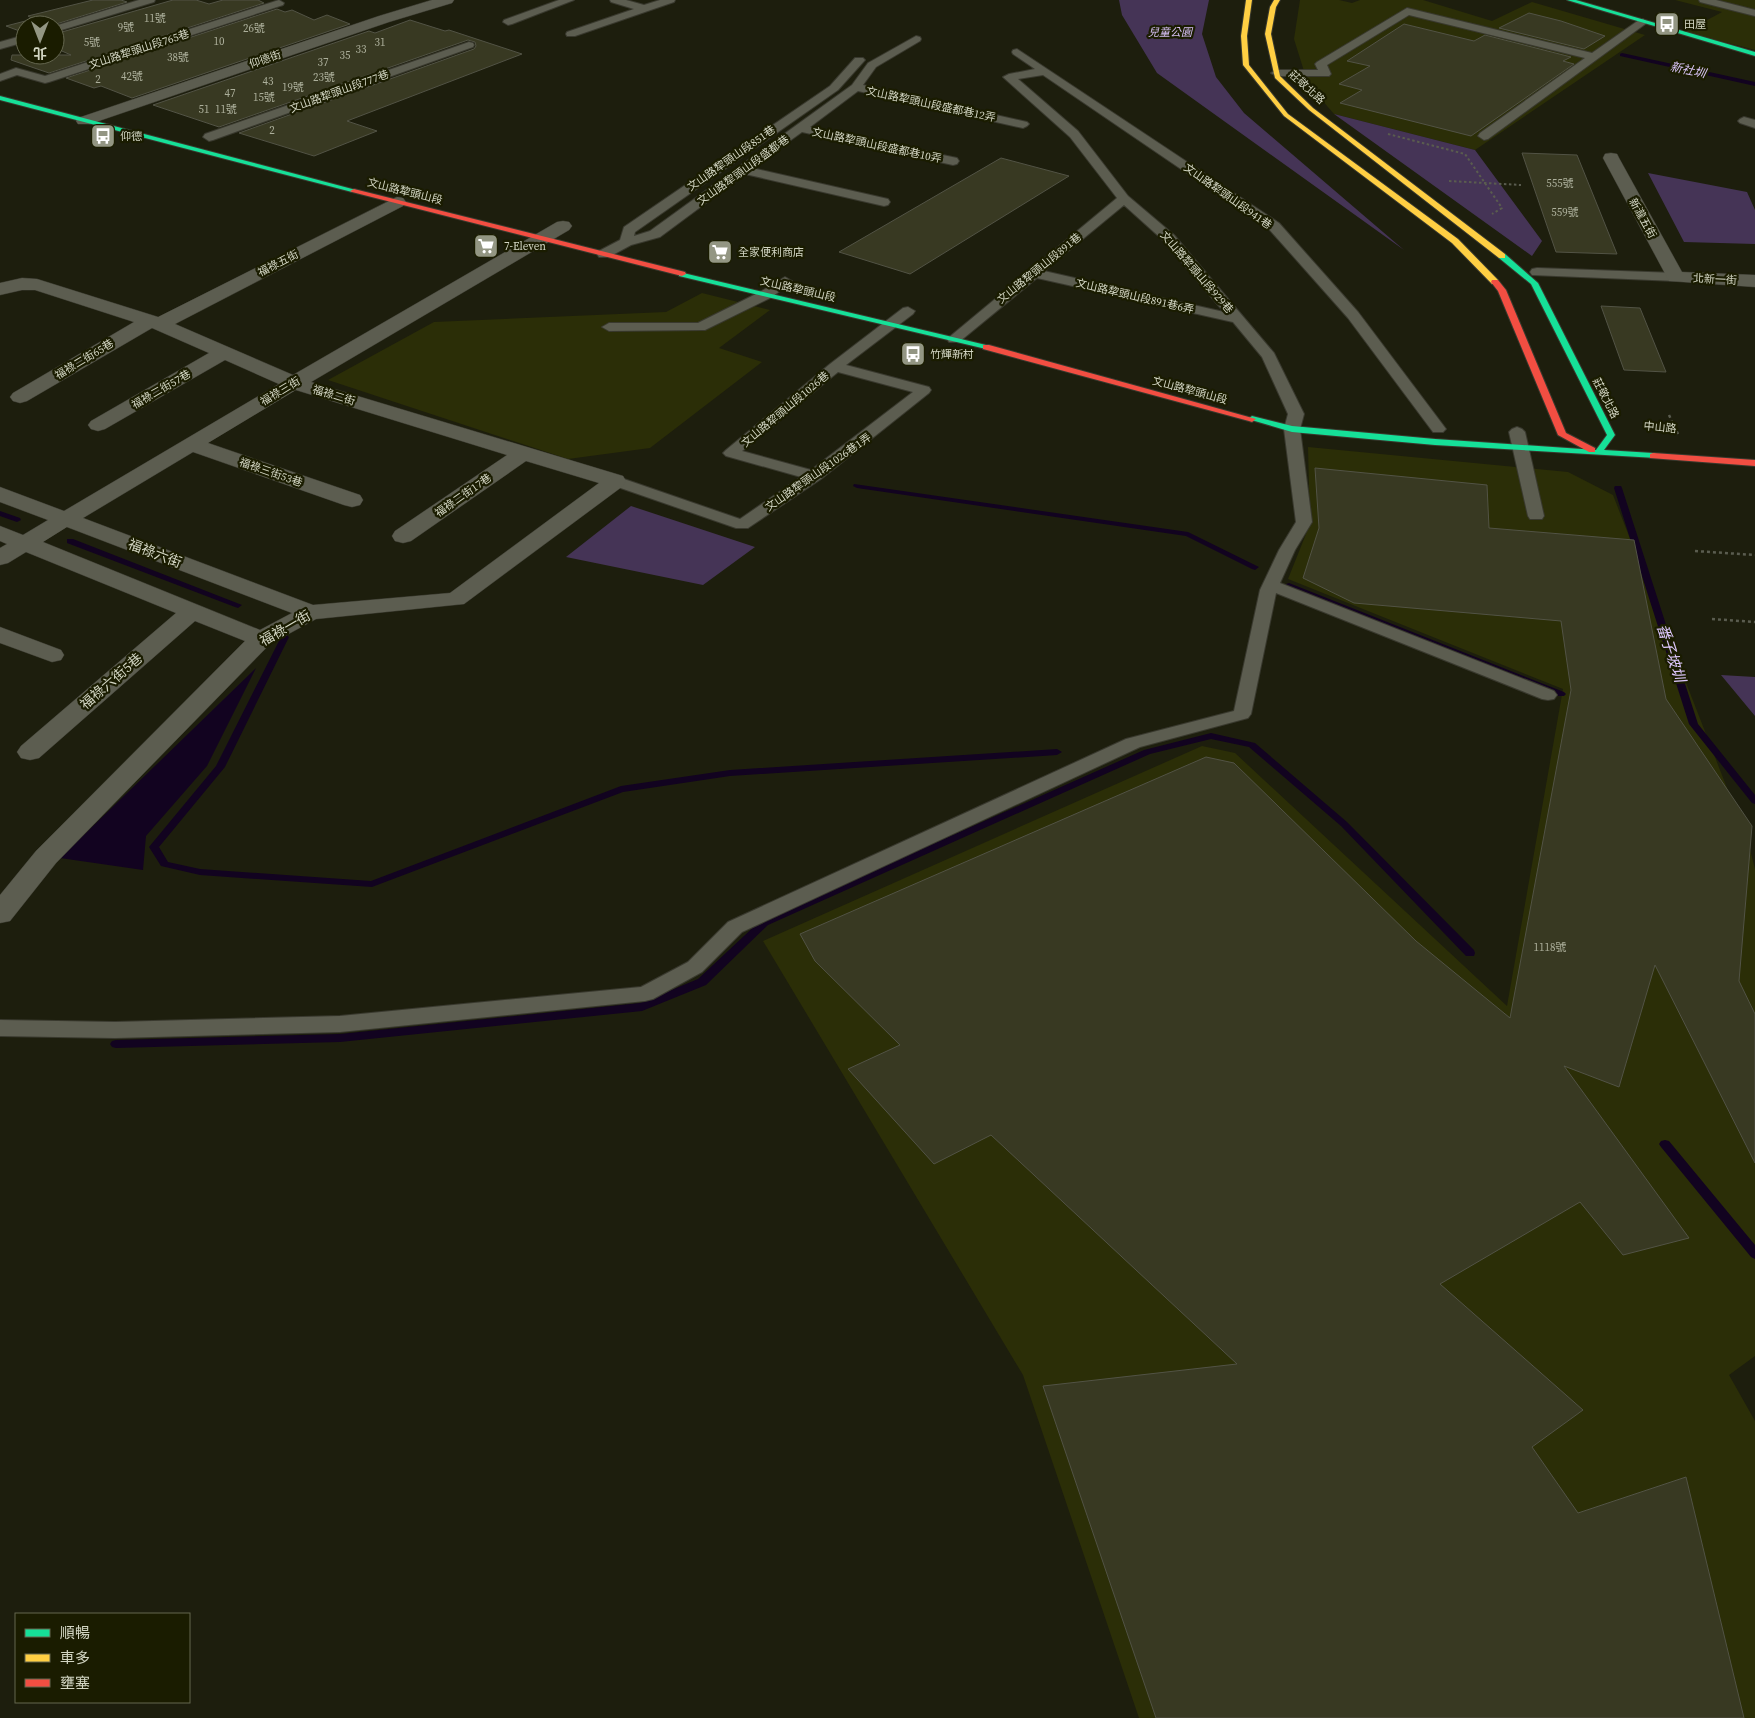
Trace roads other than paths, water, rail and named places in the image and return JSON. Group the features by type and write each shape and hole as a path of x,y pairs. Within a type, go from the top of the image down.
{"street":[{"name":"仰德街","path":"84,121 384,19 447,0"},
{"path":"1249,0 1244,36 1246,66 1286,115 1455,241 1502,290 1558,434 1598,453 1755,463"},
{"name":"莊敬北路","path":"1277,0 1273,7 1268,34 1277,77 1311,109 1480,237 1534,283 1601,435 1598,453"},
{"path":"1570,0 1755,54"},
{"name":"文山路犂頭山段","path":"0,98 397,202 555,229 604,254 765,295 954,339 1180,401 1435,442 1518,436 1598,453"},
{"path":"91,107 127,116"},
{"path":"204,136 228,142"},
{"name":"新瀧五街","path":"1611,158 1676,277"},
{"name":"福祿五街","path":"154,323 397,202"},
{"name":"福祿三街","path":"0,558 555,229"},
{"path":"608,237 645,247"},
{"name":"文山路犂頭山段","path":"768,277 790,282"},
{"name":"北新一街","path":"1676,277 1755,281"},
{"name":"福祿二街","path":"0,289 22,284 37,285 154,323 294,383 615,482"},
{"path":"889,306 912,312"},
{"name":"福祿二街65巷","path":"20,397 154,323"},
{"path":"963,325 981,330"},
{"name":"福祿二街57巷","path":"98,425 224,352"},
{"name":"文山路犂頭山段","path":"1278,409 1298,419"},
{"path":"1419,427 1442,429"},
{"name":"中山路","path":"1558,434 1624,436"},
{"name":"福祿三街53巷","path":"191,444 352,500"},
{"name":"福祿二街17巷","path":"403,536 523,453"},
{"name":"福祿一街","path":"0,914 46,857 261,639 311,612 456,599 615,482"},
{"name":"福祿六街","path":"0,494 311,612"},
{"path":"0,533 261,639"},
{"name":"福祿六街5巷","path":"30,752 192,610"},
{"path":"0,634 52,655"}],"lane":[{"path":"65,26 150,0"},
{"path":"508,22 569,0"},
{"path":"615,0 645,9"},
{"path":"571,34 670,0"},
{"path":"1704,0 1755,13"},
{"name":"文山路犂頭山段765巷","path":"0,67 45,80 279,3"},
{"path":"1277,73 1325,74 1321,64 1407,11 1594,57"},
{"path":"1484,136 1643,22"},
{"name":"文山路犂頭山段盛都巷12弄","path":"916,39 872,65 856,87 1023,124"},
{"path":"0,46 15,41"},
{"name":"文山路犂頭山段777巷","path":"204,136 470,45"},
{"name":"文山路犂頭山段941巷","path":"1017,52 1274,226 1353,315 1442,429"},
{"name":"文山路犂頭山段851巷","path":"604,254 626,242 629,230 834,88 859,60"},
{"name":"文山路犂頭山段929巷","path":"0,1028 115,1030 340,1024 645,994 695,967 735,926 1133,743 1242,714 1268,590 1287,550 1304,522 1298,419 1269,356 1238,319 1169,238 1124,199 1074,134 1008,77 1045,71"},
{"path":"3,82 16,72"},
{"name":"文山路犂頭山段盛都巷","path":"626,242 655,234 856,87"},
{"name":"文山路犂頭山段盛都巷10弄","path":"800,128 953,161"},
{"path":"743,170 884,202"},
{"name":"文山路犂頭山段891巷","path":"954,339 963,325 1033,273 1124,199"},
{"path":"1537,272 1676,277"},
{"name":"文山路犂頭山段891巷6弄","path":"1033,273 1238,319"},
{"path":"609,327 700,327 790,282"},
{"name":"文山路犂頭山段1026巷","path":"815,476 731,453 891,323 912,312"},
{"name":"文山路犂頭山段1026巷1弄","path":"615,482 742,524 815,476 873,434 924,390 835,367"},
{"path":"1518,436 1536,516"},
{"path":"1271,585 1548,695"}],"waterway":[{"name":"新社圳","path":"1622,55 1755,84"},
{"path":"857,486 1188,534 1255,567"},
{"name":"番子坡圳","path":"1618,488 1694,724 1755,801"},
{"path":"0,513 17,520"},
{"path":"70,541 238,605"},
{"path":"1289,586 1561,694"},
{"path":"285,637 220,767 154,847 165,864 200,872 372,884 621,789 730,773 1057,752"},
{"path":"116,1044 340,1038 642,1007 702,982 764,923 1147,752 1211,736 1252,745 1344,824 1470,953"},
{"path":"1665,1144 1755,1254"}],"place":[{"name":"田屋","path":"1667,24"},
{"name":"仰德","path":"103,136"},
{"name":"7-Eleven","path":"486,246"},
{"name":"全家便利商店","path":"720,252"},
{"name":"竹輝新村","path":"913,354"}],"park label":[{"name":"兒童公園","path":"1170,32"}]}
